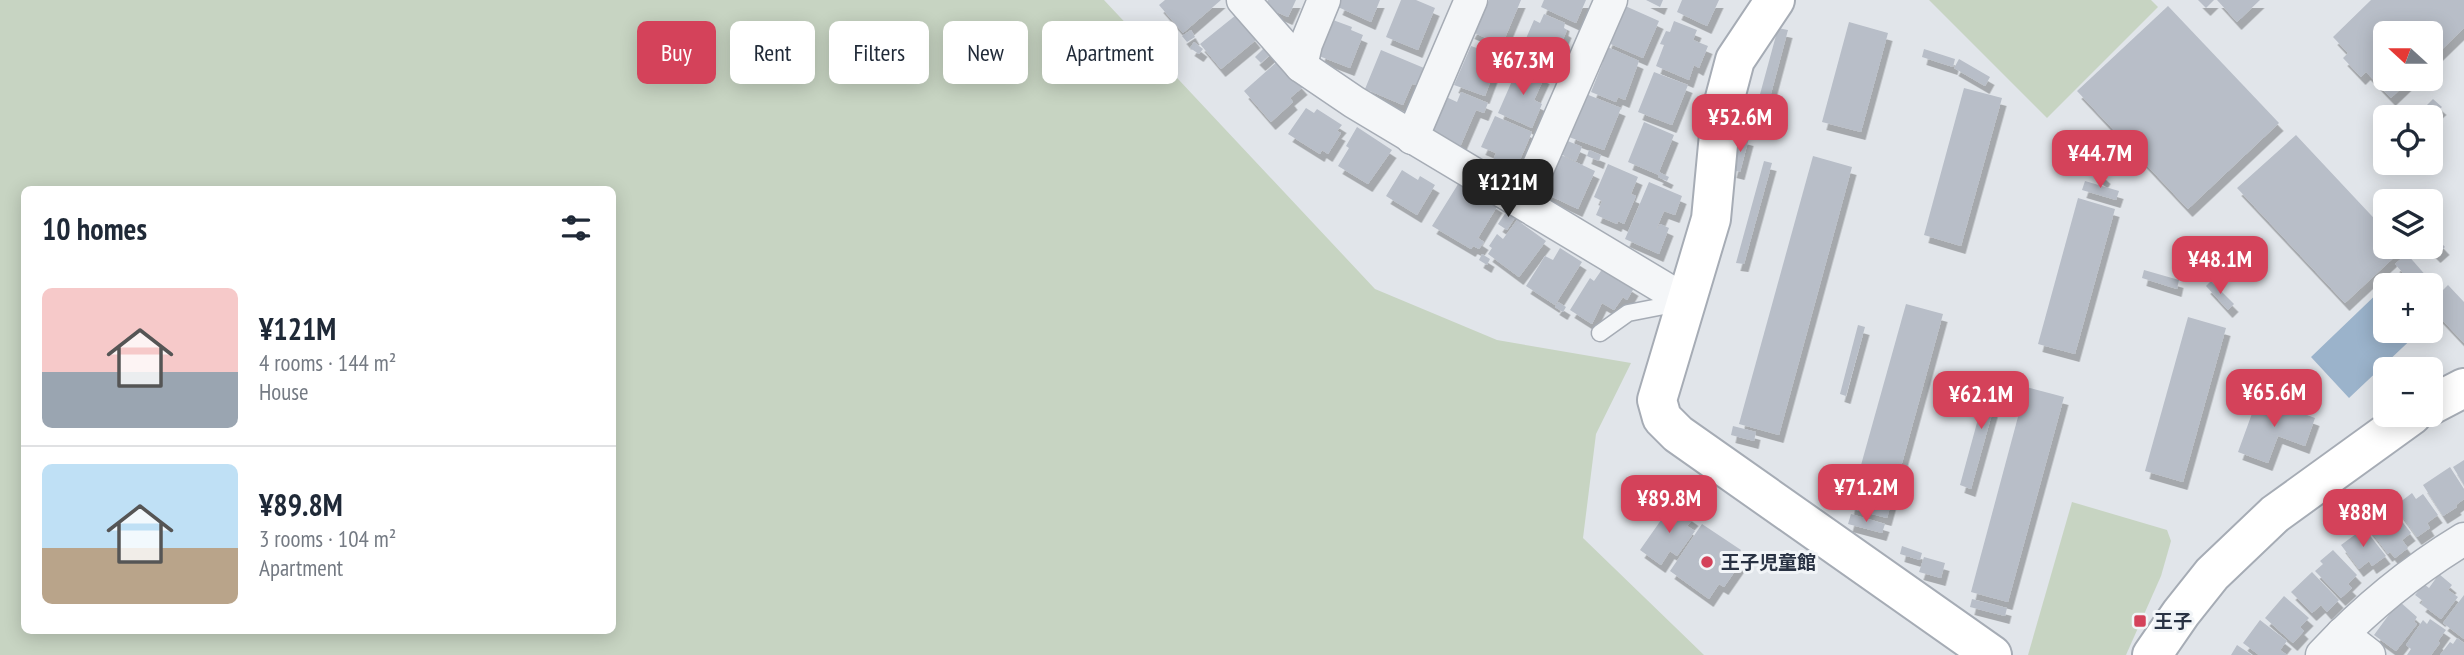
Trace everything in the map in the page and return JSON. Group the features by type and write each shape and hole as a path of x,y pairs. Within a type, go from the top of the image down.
{"street":[{"path":"1243,0 1301,66 1412,138 1680,297"},
{"path":"1301,66 1306,44 1324,0"},
{"path":"1412,138 1471,0"},
{"path":"1523,202 1611,0"},
{"path":"1775,0 1735,60 1721,113 1711,219 1680,297 1657,400 1662,418 1678,434 1992,655"},
{"path":"2443,399 2464,388"},
{"path":"2152,655 2211,574 2275,513 2395,427"},
{"path":"2332,645 2398,586 2461,547"},
{"path":"2332,645 2368,655"}],"lane":[{"path":"1600,332 1628,313 1670,305 1680,297"}],"green space":[{"path":"0,0 1104,0 1124,21 1042,21 1042,84 1178,84 1178,79 1375,289 1497,340 1631,363 1596,434 1583,538 1704,655 0,655"},
{"path":"1929,0 2151,0 2158,7 2047,118"},
{"path":"2072,502 2167,530 2171,541 2161,576 2126,655 2028,655"}],"water":[{"path":"2373,298 2373,343 2407,343 2392,357 2373,357 2373,375 2349,398 2311,357"}],"building":[{"path":"1165,0 1221,0 1183,33 1178,27 1178,21 1173,21 1159,5"},
{"path":"1268,0 1296,0 1288,17 1265,7"},
{"path":"1341,0 1380,0 1371,22 1338,7"},
{"path":"1401,0 1416,0 1435,8 1418,50 1386,37"},
{"path":"1489,0 1521,0 1502,45 1470,31"},
{"path":"1544,0 1586,0 1576,23 1541,7"},
{"path":"1646,0 1663,0 1660,7"},
{"path":"1682,0 1719,0 1707,26 1677,12"},
{"path":"2198,0 2214,0 2206,8"},
{"path":"2217,0 2260,0 2237,22"},
{"path":"2371,0 2464,0 2464,28 2443,48 2443,21 2373,21 2373,79 2366,72 2361,77 2343,58 2348,53 2333,37"},
{"path":"1623,5 1659,21 1643,58 1606,42"},
{"path":"2168,6 2279,123 2188,209 2077,91"},
{"path":"1544,14 1565,23 1564,28 1567,30 1550,71 1518,57 1534,20 1540,23"},
{"path":"1236,15 1256,40 1221,69 1200,44"},
{"path":"1333,20 1352,27 1351,30 1363,35 1350,68 1319,56"},
{"path":"1674,21 1697,30 1693,40 1708,46 1699,68 1694,65 1689,80 1656,66 1664,45 1660,44 1666,31 1670,32"},
{"path":"1849,22 1888,33 1861,132 1822,122"},
{"path":"1778,28 1788,30 1769,101 1759,98"},
{"path":"1191,30 1195,37 1187,42 1182,36"},
{"path":"1194,42 1203,49 1199,54 1190,48"},
{"path":"1603,45 1639,61 1625,100 1618,97 1616,102 1591,92 1603,62 1597,59"},
{"path":"1266,46 1272,53 1261,63 1255,57"},
{"path":"1471,46 1500,56 1485,96 1454,85"},
{"path":"1924,49 1955,59 1953,67 1922,57"},
{"path":"1381,50 1424,68 1417,85 1412,84 1403,105 1365,89"},
{"path":"1511,51 1516,53 1512,62 1507,59"},
{"path":"1959,59 1990,77 1985,86 1954,68"},
{"path":"1279,60 1303,87 1290,98 1293,102 1271,122 1244,91"},
{"path":"1519,65 1545,76 1534,100 1542,104 1532,128 1498,113"},
{"path":"1654,72 1688,85 1672,125 1638,112"},
{"path":"1964,88 2002,98 1961,246 1924,235"},
{"path":"2384,91 2398,91 2391,98"},
{"path":"1461,92 1488,103 1484,113 1476,110 1460,147 1428,133 1444,96 1457,102"},
{"path":"1586,94 1621,108 1604,150 1569,137"},
{"path":"2433,99 2440,105 2427,105"},
{"path":"1306,108 1314,113 1317,109 1342,125 1337,131 1341,133 1328,154 1322,150 1320,154 1288,134"},
{"path":"1495,116 1532,132 1520,160 1516,159 1509,175 1490,167 1496,153 1481,147"},
{"path":"1644,122 1674,135 1659,172 1669,177 1667,181 1628,162"},
{"path":"1357,127 1392,150 1368,184 1338,166"},
{"path":"2296,135 2373,217 2373,259 2392,259 2377,273 2373,273 2373,277 2345,303 2237,188"},
{"path":"1741,136 1749,138 1740,172 1732,170"},
{"path":"1563,139 1582,147 1576,161 1558,153"},
{"path":"1589,150 1601,155 1599,161 1587,156"},
{"path":"2081,153 2106,176 2103,181 2077,157"},
{"path":"1561,155 1595,171 1578,209 1544,193"},
{"path":"1813,156 1852,167 1779,435 1739,424"},
{"path":"1764,161 1772,163 1744,264 1736,263"},
{"path":"1608,164 1638,177 1631,194 1636,196 1624,224 1618,221 1617,224 1596,215 1602,201 1594,197"},
{"path":"1402,170 1418,180 1420,176 1435,185 1417,215 1386,196"},
{"path":"1460,181 1498,205 1478,238 1484,242 1479,249 1473,246 1471,249 1432,226"},
{"path":"2085,181 2119,191 2116,200 2082,190"},
{"path":"1649,182 1682,196 1675,215 1664,211 1656,230 1660,224 1669,228 1659,254 1625,239"},
{"path":"2078,198 2115,209 2075,354 2038,344"},
{"path":"1509,208 1518,213 1507,230 1498,224"},
{"path":"1517,220 1546,241 1519,277 1488,254 1492,248 1489,246 1497,234 1503,239"},
{"path":"1560,248 1582,262 1555,305 1526,286 1545,256 1553,260"},
{"path":"1482,254 1490,259 1487,265 1479,260"},
{"path":"2401,259 2411,259 2424,273 2403,273 2395,264"},
{"path":"1603,268 1634,288 1627,300 1623,297 1614,310 1602,303 1592,324 1570,310 1590,278 1594,281"},
{"path":"2144,270 2179,280 2177,289 2142,278"},
{"path":"2211,281 2234,304 2228,310 2206,286"},
{"path":"2448,285 2464,302 2464,343 2443,321 2443,290"},
{"path":"1558,302 1566,307 1563,312 1555,307"},
{"path":"1906,304 1943,314 1887,518 1849,508"},
{"path":"2188,317 2226,328 2183,482 2145,471"},
{"path":"1858,325 1865,327 1846,396 1840,394"},
{"path":"2269,372 2277,375 2269,395 2255,390 2259,379 2266,381"},
{"path":"1990,375 2002,378 1971,489 1960,485"},
{"path":"2026,387 2064,397 2008,602 1971,592"},
{"path":"2258,397 2315,418 2305,446 2278,436 2268,463 2238,452"},
{"path":"1733,426 1756,432 1754,441 1731,435"},
{"path":"2464,460 2464,485 2453,467"},
{"path":"2450,467 2464,489 2464,499 2443,516 2423,485"},
{"path":"2412,493 2416,499 2423,494 2438,515 2427,523 2430,528 2417,537 2395,506"},
{"path":"1673,503 1694,518 1687,526 1695,531 1677,556 1670,551 1661,565 1640,550"},
{"path":"2390,506 2411,533 2402,540 2408,548 2395,558 2390,552 2388,554 2366,525"},
{"path":"1851,514 1885,524 1882,533 1848,524"},
{"name":"王子児童館","path":"1702,524 1741,550 1735,560 1740,564 1724,587 1719,584 1709,599 1670,571"},
{"path":"2364,528 2386,556 2372,566 2369,561 2359,569 2341,545"},
{"path":"1902,546 1922,553 1920,560 1900,554"},
{"path":"2333,550 2357,575 2348,584 2352,588 2341,598 2315,571 2323,564 2320,561"},
{"path":"1924,557 1945,563 1941,578 1919,572"},
{"path":"2312,572 2339,600 2327,612 2321,605 2312,613 2291,592"},
{"path":"2439,574 2452,585 2448,590 2458,597 2441,619 2421,604 2423,601 2415,595 2424,584 2429,588"},
{"path":"2464,595 2464,639 2443,623"},
{"path":"2284,596 2309,618 2300,627 2304,631 2293,643 2265,618"},
{"path":"1972,599 2007,608 2005,616 1970,607"},
{"path":"2399,601 2417,617 2414,622 2417,624 2396,651 2374,635"},
{"path":"2430,619 2446,630 2438,641 2440,643 2431,655 2407,655 2411,649 2406,645 2423,620 2427,624"},
{"path":"2260,620 2287,641 2280,650 2287,655 2259,655 2243,643"},
{"path":"2457,638 2464,643 2464,655 2440,655 2450,642 2453,644"},
{"path":"2237,645 2252,655 2231,655"}],"place":[{"name":"王子児童館","path":"1707,562"},
{"name":"王子","path":"2140,621"}]}
